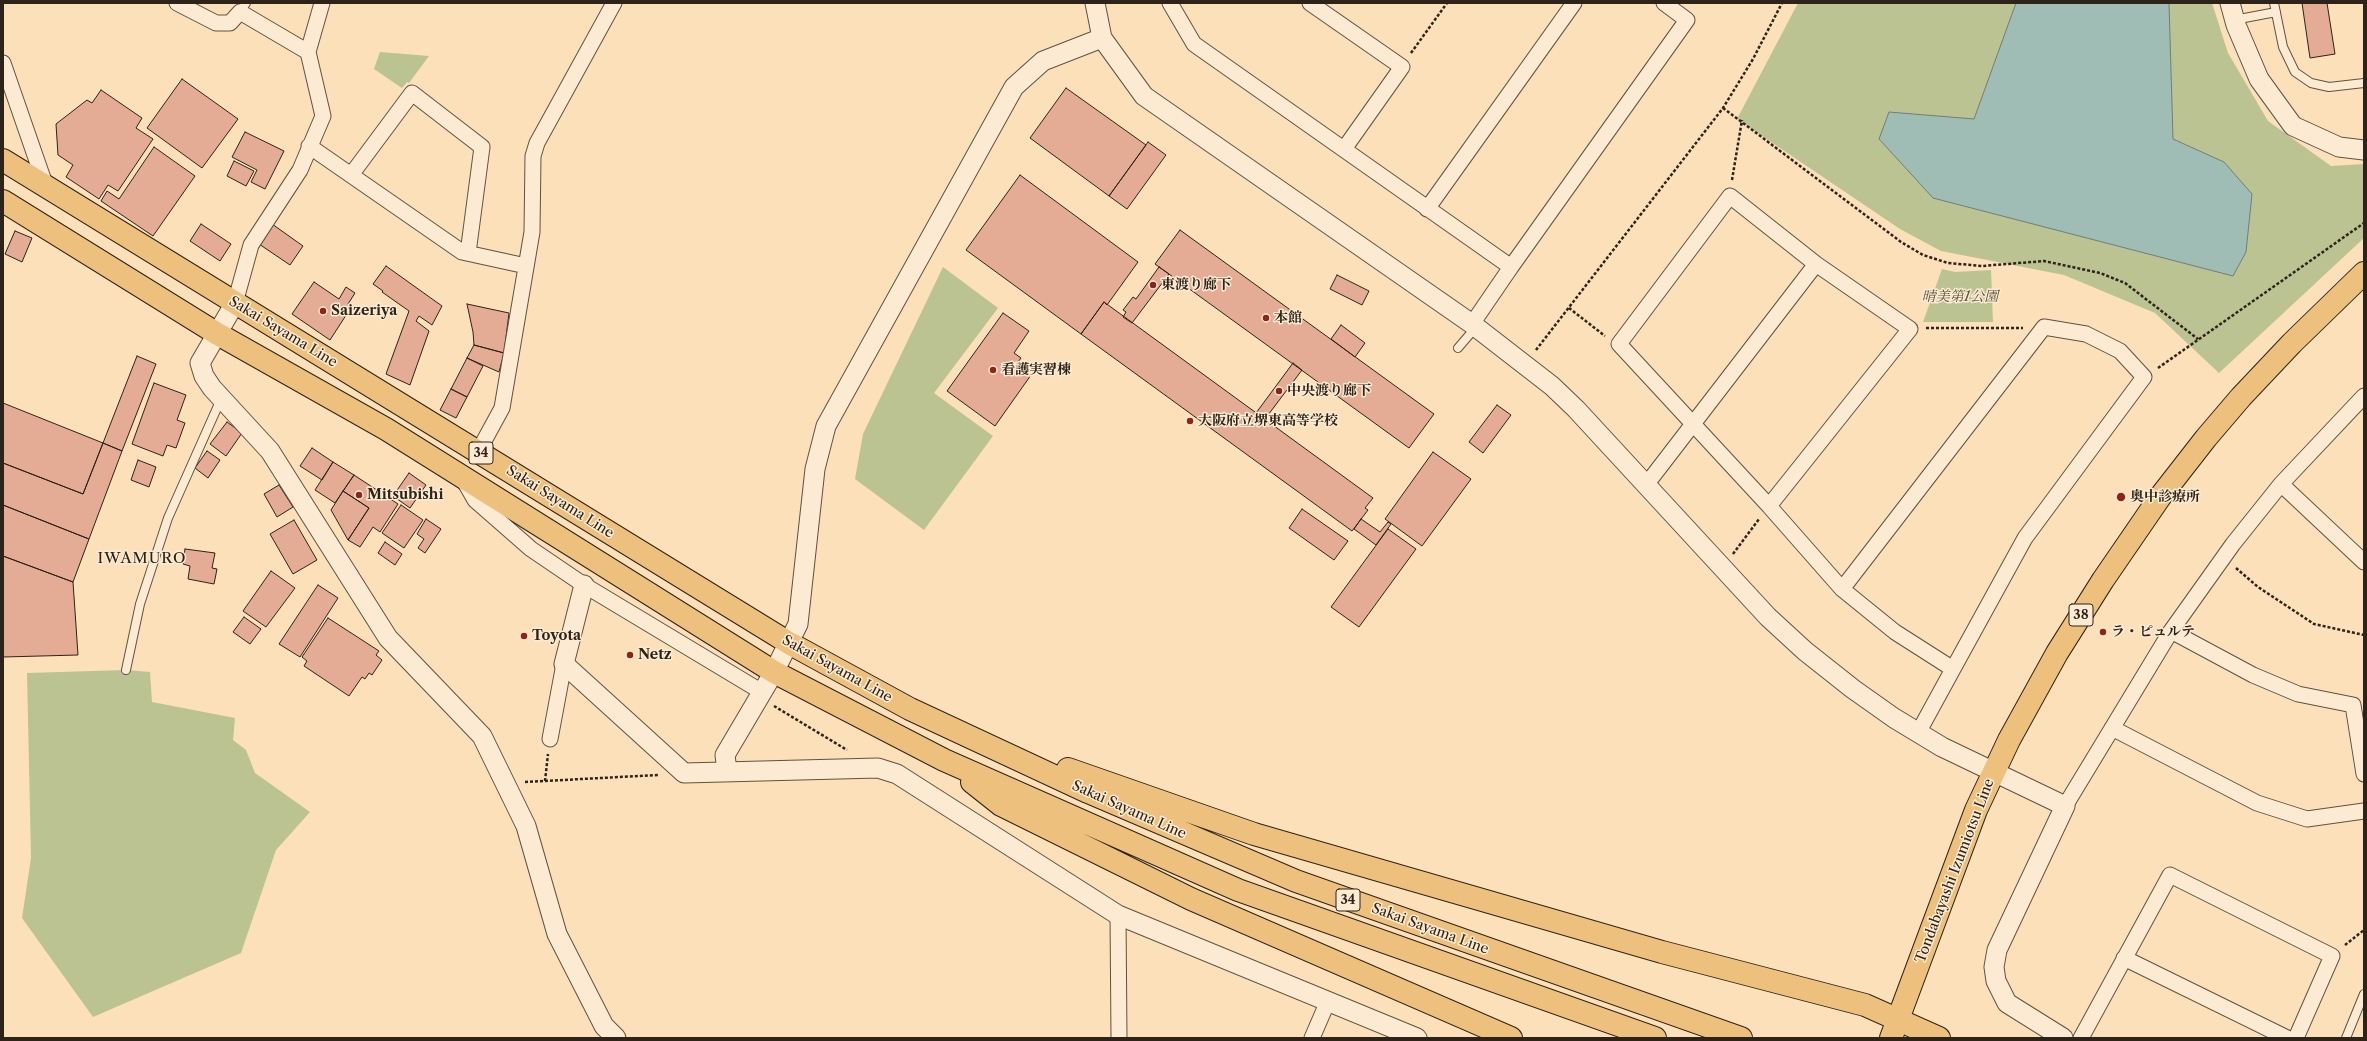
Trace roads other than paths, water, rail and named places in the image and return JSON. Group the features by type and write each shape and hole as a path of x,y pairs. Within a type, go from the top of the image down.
{"main road":[{"name":"Sakai Sayama Line","path":"3,160 789,643 910,709 967,734 1088,792 1296,881 1740,1038"},
{"name":"Sakai Sayama Line","path":"3,201 216,333 386,430 463,480 774,672 944,760 1238,890 1656,1038"},
{"name":"Tondabayashi Izumiotsu Line","path":"1895,1028 1976,810 2009,740 2057,653 2103,580 2160,497 2241,397 2292,343 2364,273"},
{"path":"967,734 1254,834 1654,950 1865,1005 1895,1028 1939,1038"},
{"path":"944,760 1001,805 1129,869 1191,899 1511,1038"}],"street":[{"path":"177,3 216,23 230,23 243,7 308,52"},
{"path":"322,3 308,52 322,116 300,170 251,245 235,303 216,333 200,363 204,376 270,451 388,638 482,736 526,826 556,934 604,1026 616,1038"},
{"path":"478,452 502,408 532,232 533,156 536,143 614,3"},
{"path":"1095,3 1102,38 1144,96 1474,326 1525,364 1566,400 1768,617 1805,651 1853,689 1918,733 1993,774 2065,806"},
{"path":"1170,3 1194,44 1511,267"},
{"path":"1310,3 1402,67 1344,149"},
{"path":"1427,209 1574,3"},
{"path":"1474,326 1511,267 1687,20 1664,3"},
{"path":"2232,11 2259,79 2294,126 2339,147 2364,150"},
{"path":"727,771 725,755 766,698 774,672 798,624 815,469 826,426 1014,87 1043,61 1102,38"},
{"path":"3,63 46,187"},
{"path":"351,175 412,93 482,147 468,254"},
{"path":"309,146 462,252 526,266"},
{"path":"1769,506 1910,328 1816,264 1730,196 1619,344 1769,506 1842,590 1895,632 1954,669"},
{"path":"1646,485 1816,264"},
{"path":"1842,590 2044,328 2086,334 2120,351 2144,377 2025,538 1918,733"},
{"path":"2063,1038 2007,1003 1996,981 1994,967 1997,950 2065,806 2171,631 2223,557 2281,484 2364,396"},
{"path":"463,480 475,500 531,549 584,585 766,698"},
{"path":"2281,484 2364,562"},
{"path":"550,739 564,664 584,585"},
{"path":"2171,631 2253,675 2298,694 2353,705 2364,774"},
{"path":"564,664 684,773 878,768 897,774 1118,914 1417,1038"},
{"path":"2112,728 2257,803 2307,819 2364,811"},
{"path":"2081,1038 2170,875 2332,956 2296,1038"},
{"path":"1118,914 1118,1038"},
{"path":"2124,958 2288,1038"},
{"path":"1312,1038 1328,1001"}],"lane":[{"path":"2274,3 2283,47 2295,72 2311,83 2329,87 2364,82"},
{"path":"2232,11 2276,12"},
{"path":"1458,348 1474,326"},
{"path":"126,670 140,604 168,518 222,398"},
{"path":"2346,1038 2364,994"}],"water":[{"path":"2016,3 2169,3 2173,139 2224,162 2252,194 2246,252 2233,276 1933,198 1879,139 1889,112 1974,119"}],"place":[{"name":"東渡り廊下","path":"1153,285"},
{"name":"Saizeriya","path":"323,311"},
{"name":"本館","path":"1266,318"},
{"name":"看護実習棟","path":"993,370"},
{"name":"中央渡り廊下","path":"1279,391"},
{"name":"大阪府立堺東高等学校","path":"1190,421"},
{"name":"Mitsubishi","path":"359,495"},
{"name":"奥中診療所","path":"2121,497"},
{"name":"ラ・ピュルテ","path":"2103,632"},
{"name":"Toyota","path":"524,636"},
{"name":"Netz","path":"630,655"}],"district":[{"name":"IWAMURO","path":"142,559"}],"park label":[{"name":"晴美第1公園","path":"1960,297"}]}
